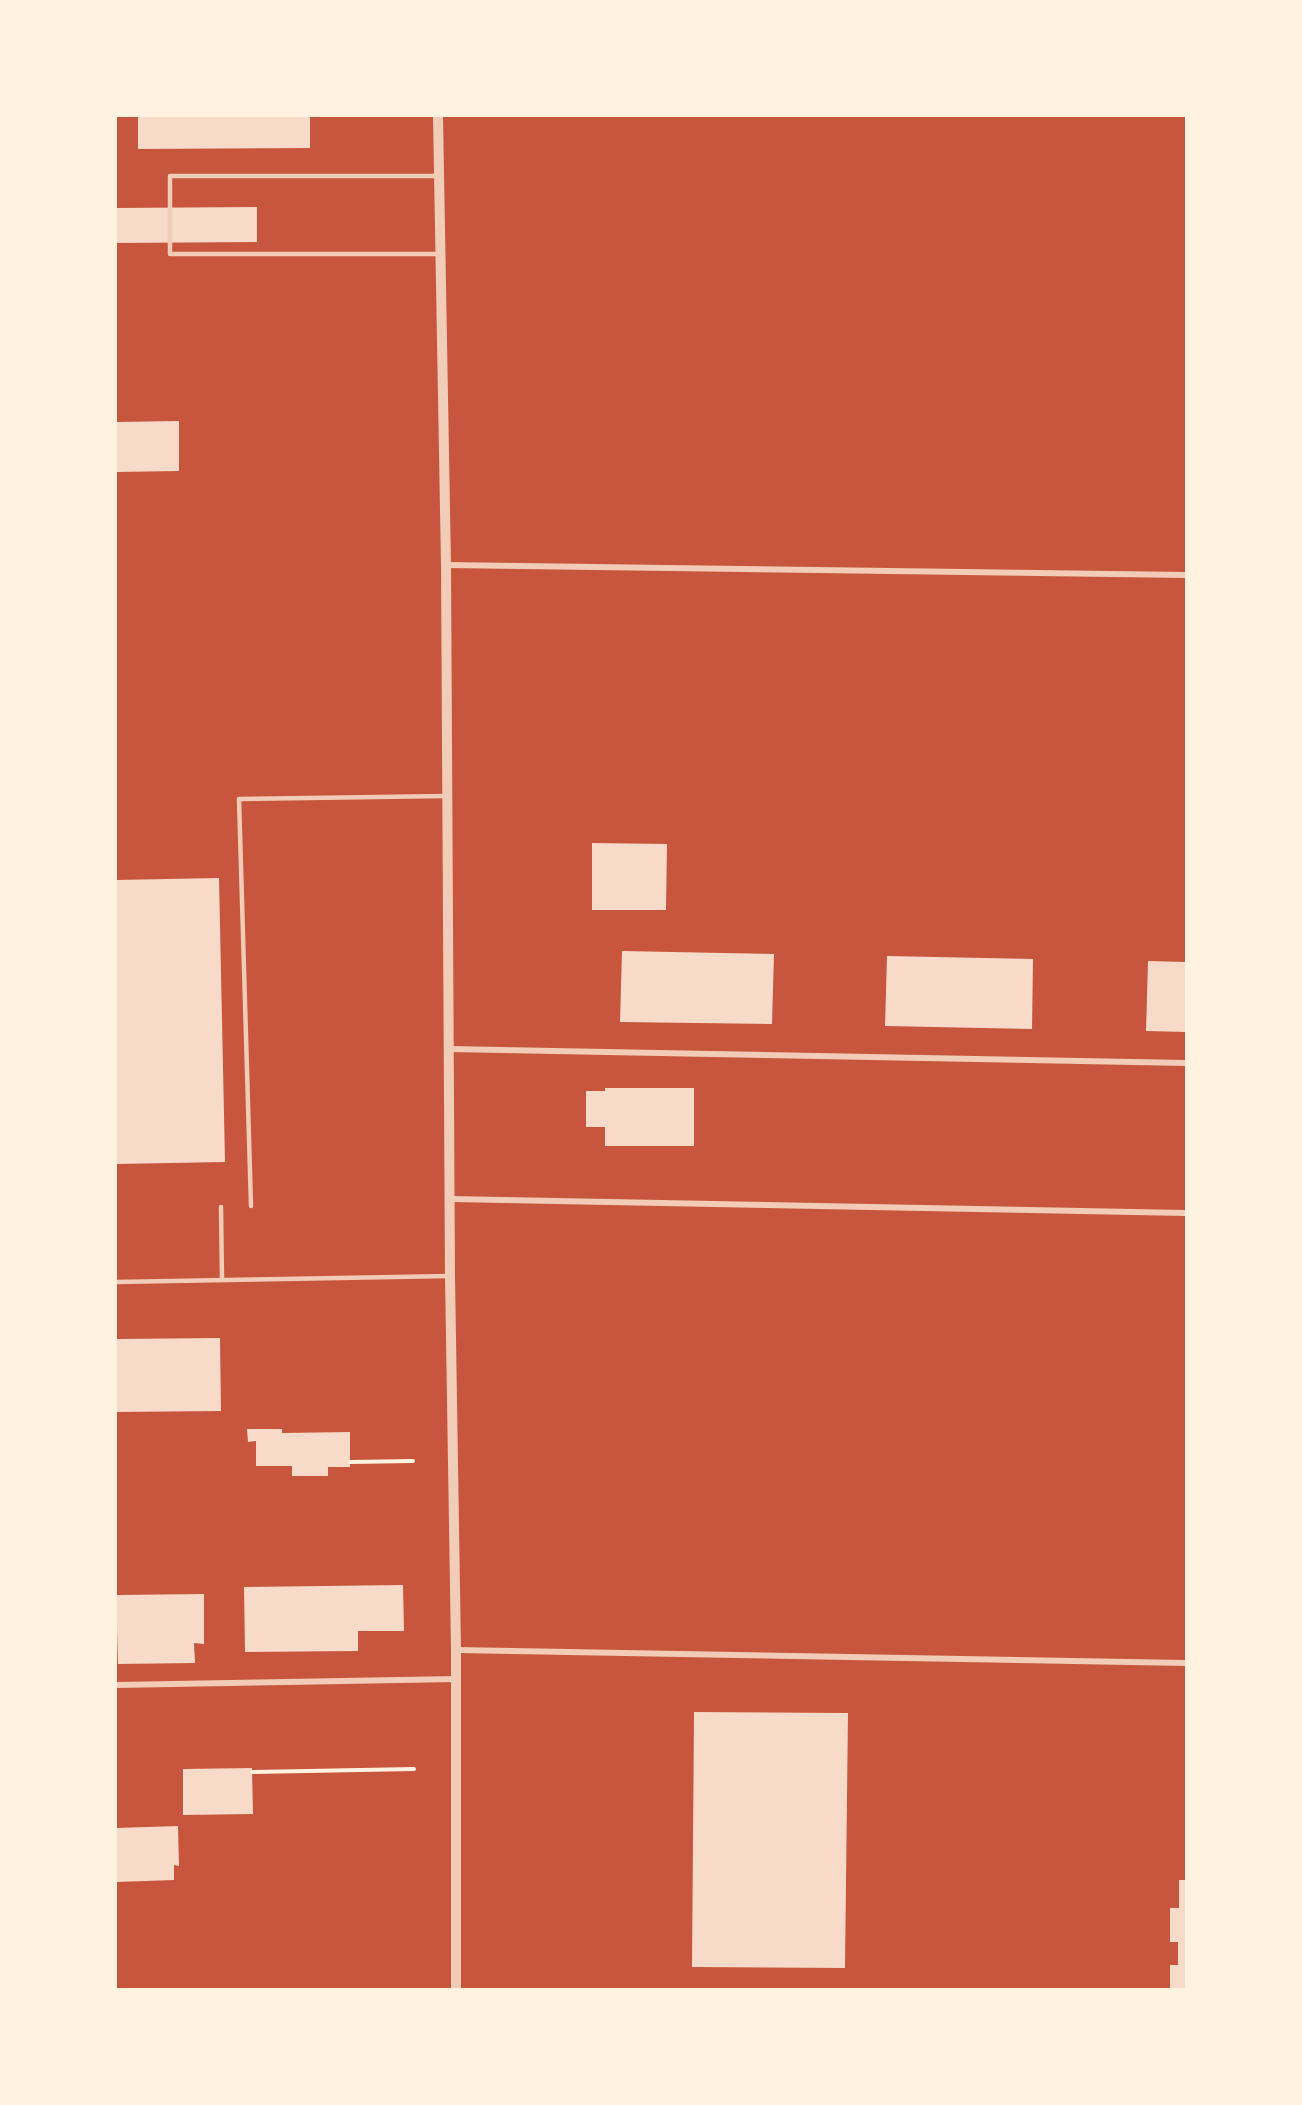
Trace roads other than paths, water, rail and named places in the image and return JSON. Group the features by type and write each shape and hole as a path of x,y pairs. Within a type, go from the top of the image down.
{"street":[{"path":"438,116 446,566 450,1276 456,1650 456,1989"},
{"path":"446,566 1186,574"},
{"path":"449,1049 1186,1063"},
{"path":"451,1199 1186,1213"},
{"path":"456,1650 1186,1663"},
{"path":"116,1685 456,1679"}],"lane":[{"path":"439,176 170,176 170,254 441,254"},
{"path":"251,1206 239,799 447,796"},
{"path":"221,1207 222,1280"},
{"path":"116,1282 450,1276"}]}
